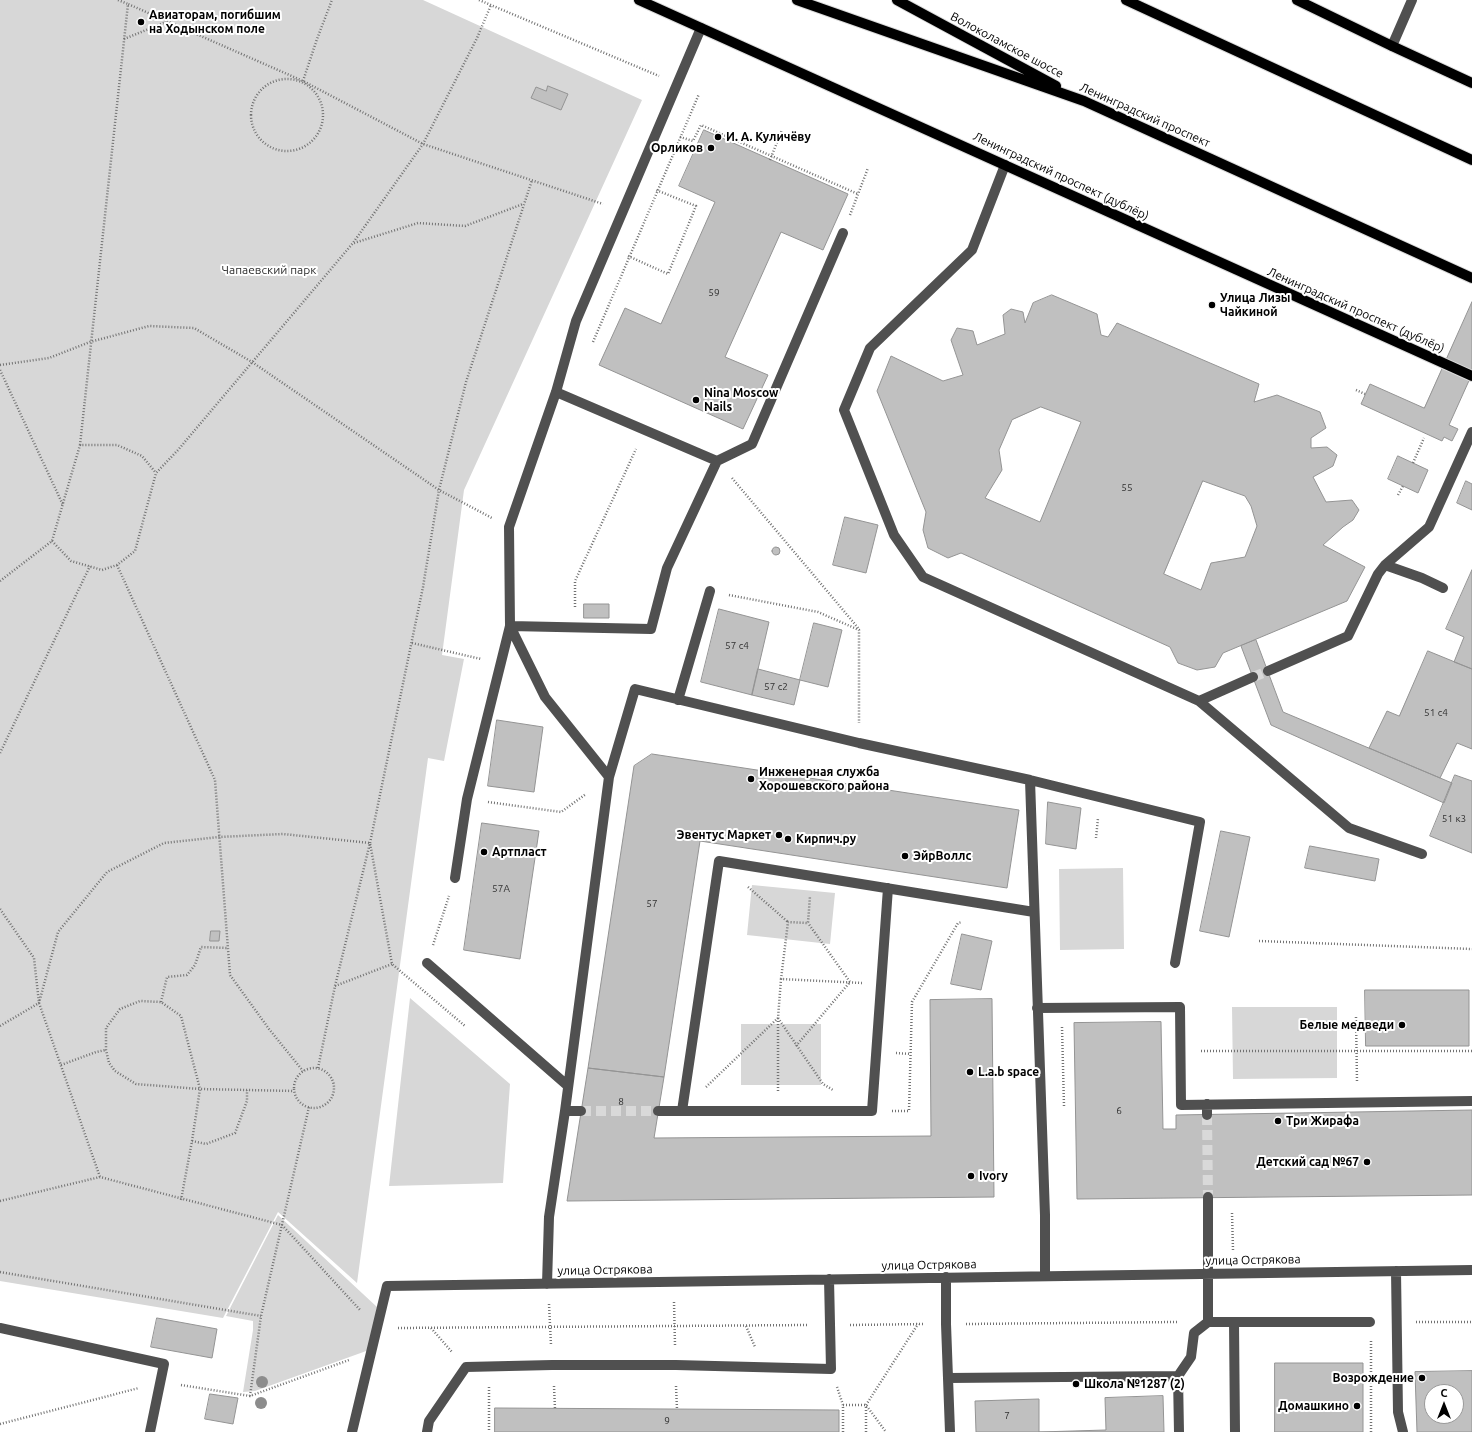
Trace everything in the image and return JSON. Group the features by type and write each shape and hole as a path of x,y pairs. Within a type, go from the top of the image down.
{"main road":[{"name":"Ленинградский проспект (дублёр)","path":"639,0 1472,376"},
{"name":"Ленинградский проспект","path":"797,0 1084,101 1472,278"},
{"name":"Волоколамское шоссе","path":"897,0 1084,101"},
{"path":"1126,0 1472,160"},
{"path":"1297,0 1472,83"}],"street":[{"path":"1392,46 1412,0"},
{"path":"455,878 467,799 510,626 509,526 556,392 576,321 701,28"},
{"path":"1005,165 972,250 870,348 844,410 894,535 923,577 1199,701 1349,828 1422,854"},
{"path":"510,626 651,629 667,568 717,461 752,444 843,232"},
{"path":"556,392 717,461"},
{"path":"1268,671 1348,636 1378,574 1385,565 1429,526 1472,432"},
{"path":"1385,565 1422,578 1443,588"},
{"path":"678,700 710,591"},
{"path":"510,626 545,696 609,777"},
{"path":"1199,701 1253,677"},
{"path":"547,1284 549,1217 565,1111 609,777 635,689 859,743 1030,780 1200,822 1175,963"},
{"path":"1030,780 1045,1215 1045,1276"},
{"path":"682,1111 719,861 1034,912"},
{"path":"658,1111 872,1111 888,888"},
{"path":"427,963 568,1086"},
{"path":"1037,1008 1180,1007 1181,1105 1207,1109 1358,1102 1472,1101"},
{"path":"565,1111 581,1111"},
{"path":"1208,1197 1208,1322"},
{"name":"улица Острякова","path":"376,1329 387,1286 1472,1270"},
{"path":"1396,1271 1398,1412 1403,1432"},
{"path":"946,1277 946,1324 950,1432"},
{"path":"427,1432 429,1421 466,1367 676,1365 831,1369 829,1279"},
{"path":"1179,1432 1178,1376 1191,1357 1194,1333 1208,1322 1370,1322"},
{"path":"1234,1322 1235,1432"},
{"path":"0,1328 164,1364 150,1432"},
{"path":"352,1432 372,1352 376,1329"},
{"path":"948,1378 1178,1376"}],"path":[{"path":"118,0 303,81 423,144 623,211"},
{"path":"303,81 316,39 332,0"},
{"path":"479,0 677,84"},
{"path":"0,581 52,541 80,445 90,342 128,4"},
{"path":"52,541 71,561 102,570 117,565 134,551 156,473 178,450 353,243 423,144 477,38 491,5"},
{"path":"124,39 167,21"},
{"path":"280,79 303,81 319,97 324,119 314,140 294,151 272,148 255,133 250,110 260,90 280,79"},
{"path":"590,348 699,94"},
{"path":"659,127 693,142 701,125 858,194"},
{"path":"770,160 782,130"},
{"path":"843,232 868,168"},
{"path":"318,1068 335,986 370,843 412,643 439,490 466,382 532,180"},
{"path":"608,247 668,274 696,206 635,181"},
{"path":"353,243 418,223 466,226 524,204"},
{"path":"0,366 49,358 90,342 149,326 194,328 252,362 439,490 509,526"},
{"path":"0,370 62,505"},
{"path":"1356,390 1366,394"},
{"path":"574,628 575,581 644,430"},
{"path":"1413,463 1424,438"},
{"path":"80,445 117,445 142,456 156,473"},
{"path":"717,461 859,630 859,743"},
{"path":"1398,495 1403,486"},
{"path":"117,565 215,780 230,975 269,1029 303,1071"},
{"path":"0,754 90,566"},
{"path":"710,591 818,612 859,630"},
{"path":"412,643 501,663"},
{"path":"467,799 562,812 609,777"},
{"path":"0,1026 39,1003 58,932 107,872 164,843 219,837 283,834 370,843"},
{"path":"335,986 392,964 370,843"},
{"path":"812,876 808,923 850,982"},
{"path":"427,963 455,878"},
{"path":"748,886 788,922 808,923"},
{"path":"0,909 34,958 39,1003 100,1178"},
{"path":"778,1111 778,1018 788,922"},
{"path":"872,1111 909,1111 912,1002 958,923 966,922"},
{"path":"1258,941 1472,949"},
{"path":"161,1002 167,978 187,975 195,965 201,947 228,948"},
{"path":"781,979 880,985"},
{"path":"796,1046 850,982"},
{"path":"181,1200 200,1089 181,1016 161,1002 140,1001 120,1009 106,1028 106,1050 109,1063 115,1071 136,1084 200,1089 294,1091"},
{"path":"1356,1017 1358,1102"},
{"path":"682,1111 778,1018"},
{"path":"778,1018 823,1084 837,1092"},
{"path":"61,1065 96,1052 106,1050"},
{"path":"1180,1051 1472,1051"},
{"path":"310,1068 318,1068 325,1071 330,1077 333,1084 333,1092 330,1099 324,1104 317,1107 309,1107 302,1104 297,1098 294,1091 294,1084 297,1076 303,1071 310,1068"},
{"path":"192,1141 206,1144 235,1133 247,1101 247,1090"},
{"path":"250,1396 261,1316 309,1107"},
{"path":"0,1201 100,1178 282,1225 376,1329 1208,1322"},
{"path":"1232,1213 1233,1250"},
{"path":"0,1272 261,1316"},
{"path":"1370,1322 1371,1432"},
{"path":"1396,1322 1472,1322"},
{"path":"866,1432 866,1405 918,1324"},
{"path":"431,1328 466,1367"},
{"path":"0,1424 160,1382 250,1396 372,1352"},
{"path":"489,1367 489,1432"},
{"path":"831,1369 843,1405 843,1432"},
{"path":"843,1405 866,1405"},
{"path":"866,1405 886,1432"}],"green space":[{"name":"Чапаевский парк","path":"0,0 423,0 642,100 464,490 442,655 464,659 444,761 428,758 357,1283 278,1212 223,1318 0,1281"},
{"path":"1123,868 1124,949 1060,950 1059,869"},
{"path":"752,885 835,893 830,944 747,935"},
{"path":"410,998 510,1084 503,1183 389,1186"},
{"path":"1232,1007 1337,1007 1337,1078 1233,1079"},
{"path":"741,1024 821,1024 821,1085 741,1085"},
{"path":"278,1215 377,1307 369,1350 255,1391 243,1392 253,1330 253,1321 226,1316"}],"building":[{"path":"548,86 568,94 561,110 531,98 536,87 546,91"},
{"path":"704,130 848,194 823,250 781,232 725,357 768,375 743,429 599,365 625,308 661,324 715,202 679,186"},
{"path":"1052,295 1097,314 1101,335 1108,337 1117,323 1259,384 1254,402 1277,395 1320,412 1326,428 1311,438 1311,448 1327,447 1337,455 1333,466 1313,477 1326,502 1352,500 1359,510 1353,520 1323,545 1365,567 1347,601 1223,653 1215,667 1197,670 1178,663 1170,647 961,553 948,558 928,548 923,530 926,512 877,391 891,356 943,381 963,375 951,340 957,328 973,331 977,345 1005,334 1003,315 1011,309 1023,312 1025,323 1033,303","holes":["1041,407 1081,422 1040,522 985,498 1002,470 999,450 1012,420","1203,481 1245,496 1251,506 1257,526 1245,557 1211,563 1201,590 1164,574"]},
{"path":"1472,302 1472,374 1449,425 1458,429 1452,441 1444,437 1442,441 1361,404 1370,384 1424,408"},
{"path":"1398,456 1428,470 1418,493 1388,479"},
{"path":"1466,481 1472,484 1472,510 1457,503"},
{"path":"845,517 878,525 866,573 833,565"},
{"path":"774,547 778,547 780,551 778,555 774,555 772,553 772,549"},
{"path":"1472,570 1472,669 1454,662 1464,637 1446,629"},
{"path":"584,604 609,604 609,618 584,618"},
{"path":"719,609 769,622 752,695 701,682"},
{"path":"814,623 842,630 828,687 800,680"},
{"path":"1256,640 1283,712 1452,783 1444,803 1271,725 1241,646"},
{"path":"1428,651 1472,669 1472,749 1457,743 1440,778 1369,748 1387,711 1399,716"},
{"path":"758,669 800,680 794,705 752,695"},
{"path":"497,720 543,727 534,792 488,786"},
{"path":"652,754 1019,810 1007,888 700,841 664,1077 588,1068 634,766"},
{"path":"1455,775 1472,781 1472,853 1430,836"},
{"path":"1048,802 1081,808 1076,849 1046,844"},
{"path":"482,823 539,831 520,959 464,950"},
{"path":"1221,831 1250,837 1229,937 1200,931"},
{"path":"1310,846 1379,859 1375,881 1305,868"},
{"path":"211,931 220,931 219,941 210,941"},
{"path":"962,934 992,941 981,990 951,984"},
{"path":"1365,990 1469,990 1469,1046 1366,1046"},
{"path":"992,999 994,1197 567,1201 588,1068 664,1077 654,1138 931,1136 930,1000"},
{"path":"1161,1022 1163,1129 1176,1129 1176,1115 1472,1110 1472,1195 1077,1199 1074,1023"},
{"path":"157,1318 217,1329 212,1358 151,1347"},
{"path":"1275,1363 1363,1363 1363,1432 1275,1432"},
{"path":"1472,1371 1472,1432 1417,1432 1415,1372"},
{"path":"210,1394 238,1398 233,1424 205,1419"},
{"path":"1163,1396 1164,1432 1039,1432 1106,1430 1105,1398"},
{"path":"1039,1399 1039,1432 976,1432 975,1401"},
{"path":"495,1408 839,1410 839,1432 495,1432"}],"tunnel":[{"path":"1253,677 1268,671"},
{"path":"581,1111 658,1111"},
{"path":"1207,1115 1208,1197"}],"place":[{"name":"Авиаторам, погибшим на Ходынском поле","path":"141,22"},
{"name":"И. А. Куличёву","path":"718,137"},
{"name":"Орликов","path":"711,148"},
{"name":"Улица Лизы Чайкиной","path":"1212,305"},
{"name":"Nina Moscow Nails","path":"696,400"},
{"name":"Инженерная служба Хорошевского района","path":"751,779"},
{"name":"Эвентус Маркет","path":"779,835"},
{"name":"Кирпич.ру","path":"788,839"},
{"name":"Артпласт","path":"484,852"},
{"name":"ЭйрВоллс","path":"905,856"},
{"name":"Белые медведи","path":"1402,1025"},
{"name":"L.a.b space","path":"970,1072"},
{"name":"Три Жирафа","path":"1278,1121"},
{"name":"Детский сад №67","path":"1367,1162"},
{"name":"Ivory","path":"971,1176"},
{"name":"Возрождение","path":"1422,1378"},
{"name":"Школа №1287 (2)","path":"1076,1384"},
{"name":"Домашкино","path":"1357,1406"}]}
